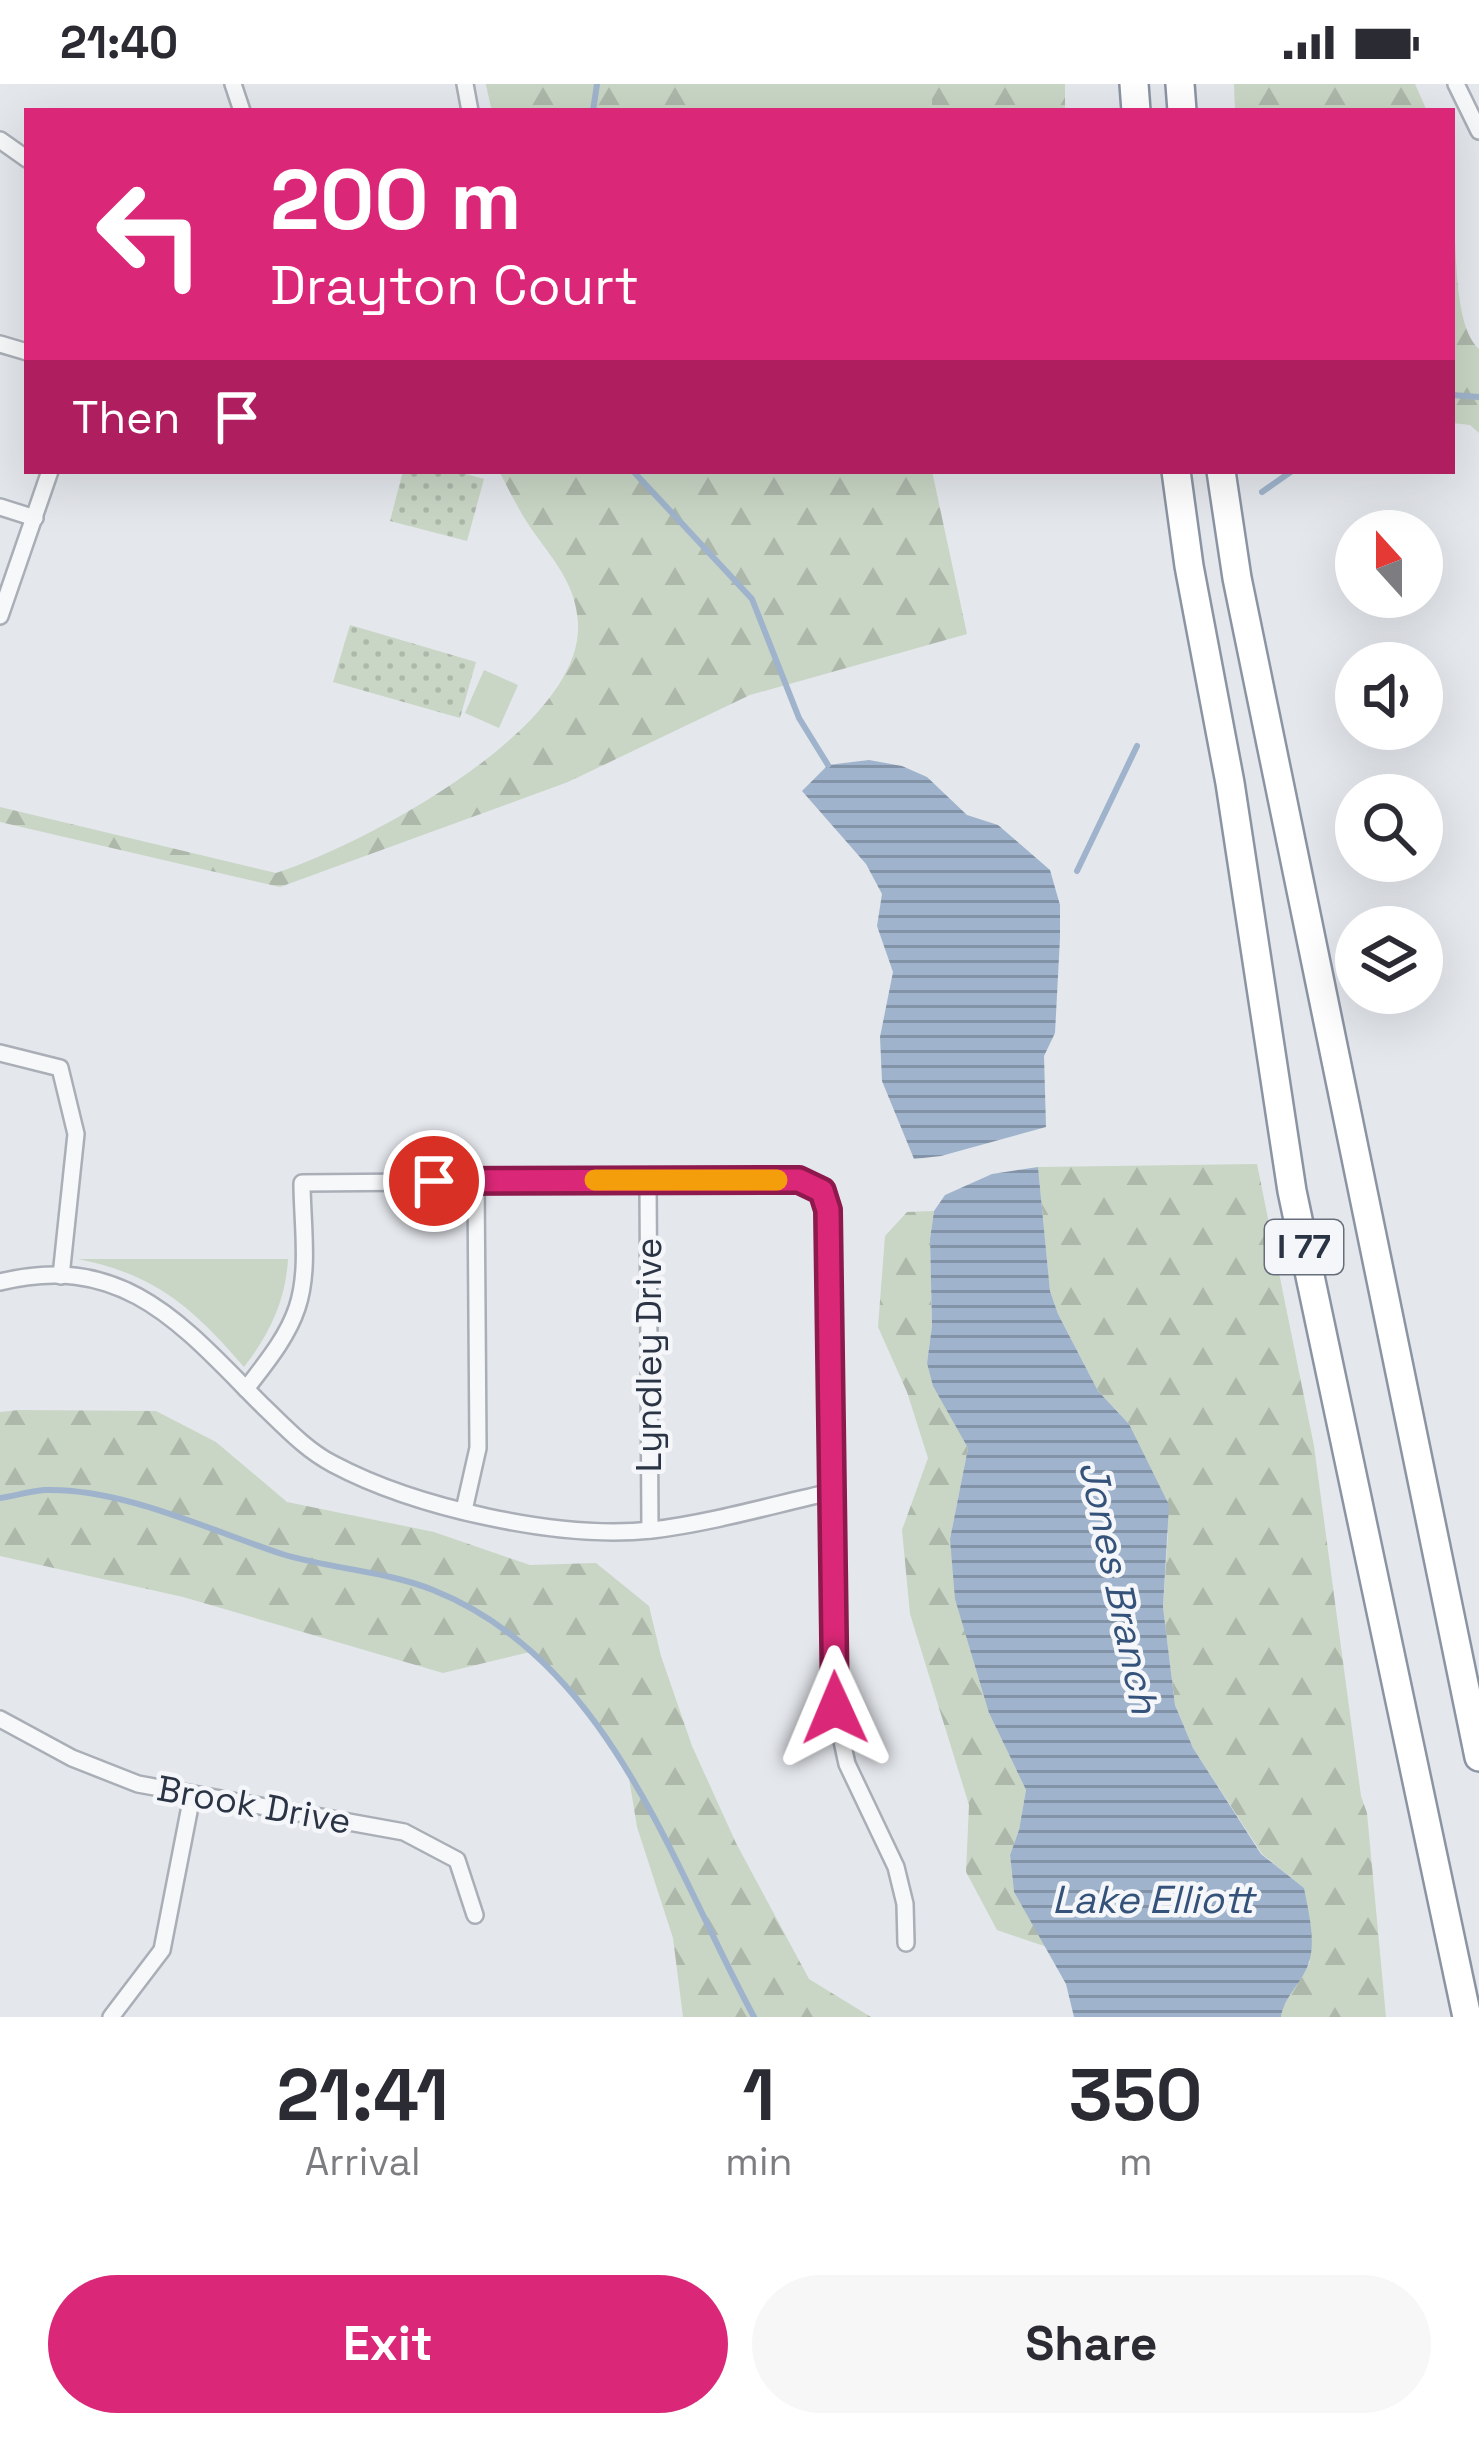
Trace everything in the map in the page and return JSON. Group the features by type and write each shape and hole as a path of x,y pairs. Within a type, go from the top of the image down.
{"highway":[{"name":"I 77","path":"1176,474 1189,566 1231,783 1292,1191 1467,2017"},
{"name":"I 77","path":"1221,474 1237,578 1479,1757"}],"street":[{"path":"1456,84 1479,131"},
{"path":"0,616 49,474"},
{"path":"0,507 35,518"},
{"path":"0,1053 60,1068 69,1094 76,1133 61,1276"},
{"path":"464,1510 478,1448 476,1180"},
{"name":"Lyndley Drive","path":"648,1180 650,1530"},
{"path":"246,1389 272,1356 297,1308 302,1276 302,1183 799,1180 822,1191 828,1210 835,1708 847,1764 896,1868 905,1904 905,1943"},
{"path":"0,1282 77,1275 116,1283 191,1331 295,1437 330,1462 377,1484 464,1510 560,1530 650,1530 831,1492"},
{"name":"Brook Drive","path":"0,1719 72,1758 138,1784 404,1832 457,1860 475,1916"},
{"path":"111,2017 162,1950 192,1796"}],"green space":[{"path":"486,84 1040,84 1041,108 491,108"},
{"path":"486,84 707,84 707,108 491,108"},
{"path":"932,84 1065,84 1065,108 932,108"},
{"path":"1234,84 1415,84 1426,108 1235,108"},
{"path":"1455,238 1464,320 1479,349 1479,433 1470,425 1455,423"},
{"path":"402,474 466,474 484,479 467,541 390,521"},
{"path":"501,474 933,474 967,634 750,695 568,782 280,887 0,822 0,807 276,873 411,810 508,741 546,703 570,663 578,623 573,598 564,575"},
{"path":"350,625 476,662 460,718 333,682"},
{"path":"484,670 518,685 499,728 465,713"},
{"path":"1257,1164 1314,1446 1367,1813 1386,2017 1281,2017 1310,1962 1304,1888 1262,1854 1193,1748 1175,1705 1163,1607 1168,1534 1129,1424 1098,1391 1050,1291 1038,1167"},
{"path":"934,1211 927,1363 968,1448 950,1539 989,1713 1026,1790 1010,1855 1014,1892 1047,1947 997,1930 966,1872 969,1805 910,1614 902,1530 928,1458 907,1392 878,1327 885,1236 907,1212"},
{"path":"78,1259 288,1259 275,1316 244,1367 172,1297 130,1274"},
{"path":"156,1411 216,1442 287,1502 434,1532 530,1565 596,1563 649,1606 692,1746 736,1843 809,1979 871,2017 683,2017 673,1938 637,1827 627,1766 558,1676 530,1652 443,1673 183,1597 0,1556 0,1412"}],"water":[{"path":"869,760 927,777 967,815 998,825 1050,870 1060,905 1060,938 1055,1033 1044,1056 1046,1127 914,1159 882,1081 880,1037 893,972 877,926 882,894 866,864 802,791 828,765"},
{"name":"Lake Elliott","path":"1038,1167 1050,1291 1058,1314 1098,1391 1129,1424 1169,1505 1163,1607 1175,1705 1193,1748 1261,1854 1304,1888 1311,1956 1281,2017 1074,2017 1066,1984 1014,1892 1010,1855 1026,1790 989,1713 955,1599 950,1539 968,1448 933,1386 927,1363 932,1326 930,1239 934,1211 945,1195 992,1174"}],"waterway":[{"name":"Jones Branch","path":"593,108 597,84"},
{"path":"1455,395 1479,397"},
{"name":"Jones Branch","path":"636,474 752,599 799,718 828,765"},
{"path":"1262,492 1288,474"},
{"path":"1077,871 1137,746"},
{"path":"0,1498 45,1490 75,1491 135,1503 282,1554 415,1584 494,1622 546,1665 590,1716 628,1772 754,2017"}],"slow traffic":[{"path":"595,1180 777,1180"}],"route":[{"path":"434,1181 799,1180 822,1191 828,1210 835,1708"}]}
